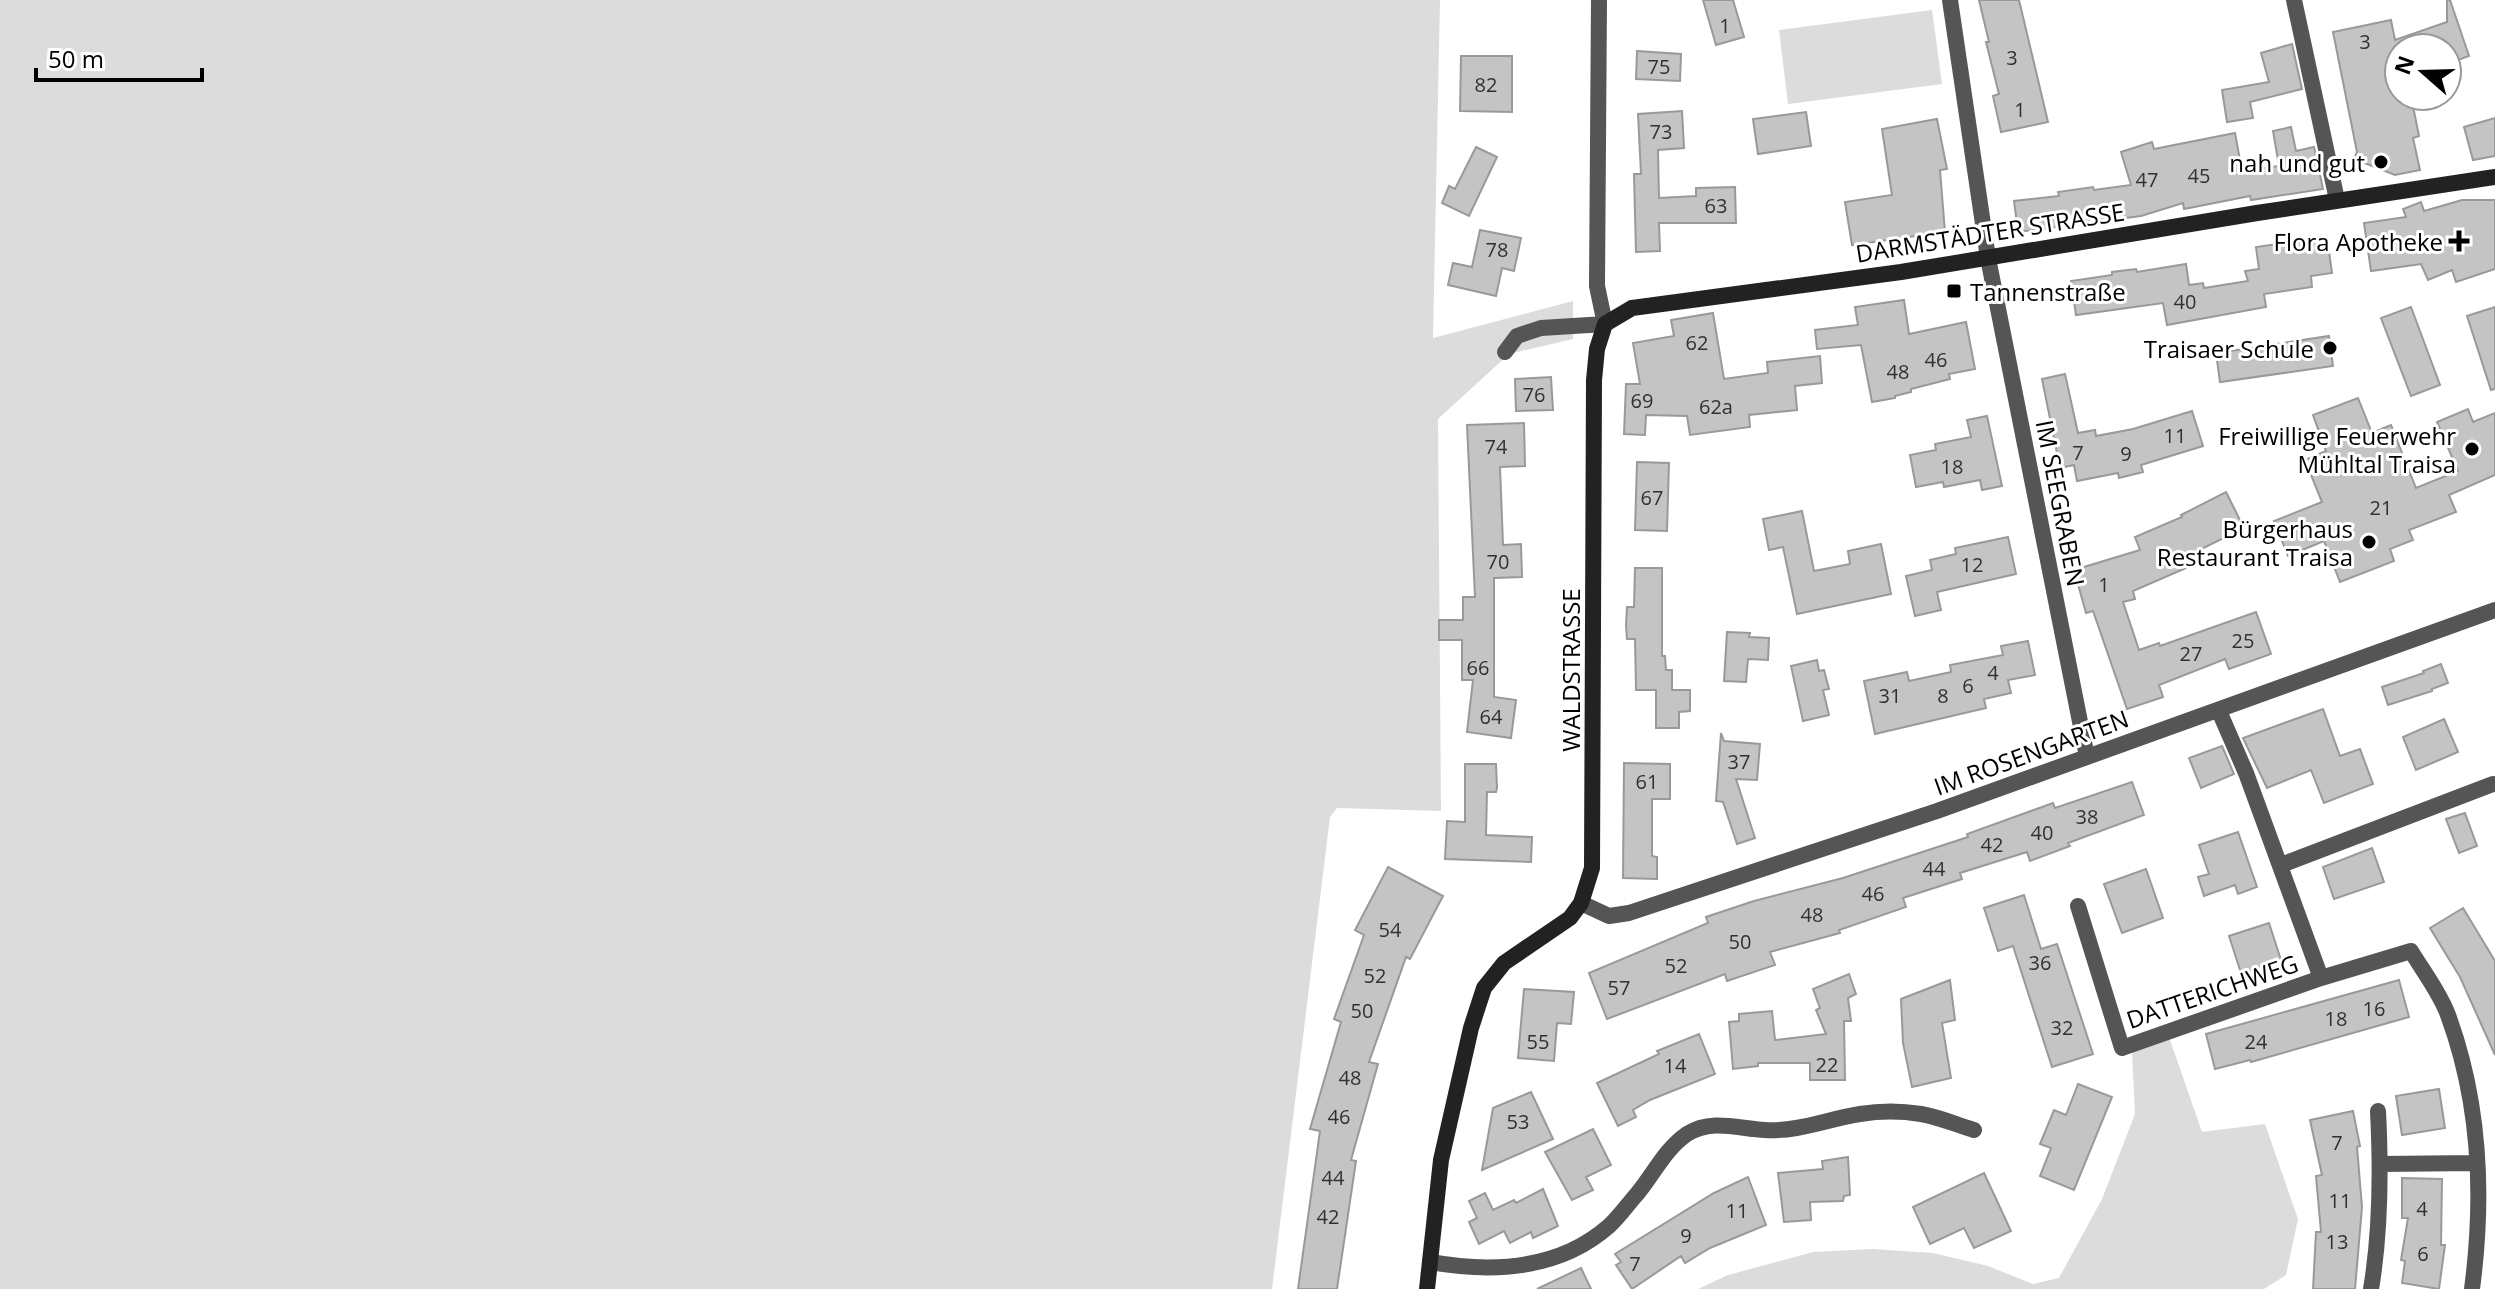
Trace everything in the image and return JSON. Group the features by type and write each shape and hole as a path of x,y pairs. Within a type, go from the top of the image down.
{"street":[{"name":"WALDSTRASSE","path":"1581,903 1592,868 1594,380 1597,349 1605,324 1597,286 1599,0"},
{"path":"1950,0 1988,258"},
{"path":"2294,0 2337,200"},
{"name":"DARMSTÄDTER STRASSE","path":"1505,352 1517,336 1541,328 1605,324 1632,308 1784,289 2495,177"},
{"name":"IM SEEGRABEN","path":"1988,258 2087,757"},
{"name":"IM ROSENGARTEN","path":"1581,903 1609,916 1629,913 1937,811 2495,610"},
{"name":"DATTERICHWEG","path":"2219,711 2281,865 2321,978"},
{"path":"2281,865 2493,784"},
{"path":"1427,1289 1441,1160 1471,1028 1484,988 1504,963 1570,918 1581,903"},
{"name":"DATTERICHWEG","path":"2078,906 2122,1048 2321,978 2411,951 2447,1013 2474,1108 2476,1163"},
{"path":"2371,1289 2377,1252 2381,1164 2378,1111"},
{"path":"1430,1262 1458,1267 1509,1268 1573,1250 1609,1226 1640,1190 1664,1154 1689,1133 1705,1127 1722,1124 1764,1130 1794,1130 1860,1114 1883,1113 1922,1114 1974,1130"},
{"path":"2381,1164 2476,1163 2479,1207 2472,1289"}],"shaded area":[{"path":"0,0 1440,0 1433,338 1573,301 1573,339 1509,354 1438,419 1441,811 1337,808 1330,817 1272,1289 0,1289"},
{"path":"1932,10 1942,84 1788,104 1779,30"},
{"path":"2169,1037 2202,1132 2265,1124 2298,1219 2286,1275 2264,1289 1698,1289 1728,1275 1813,1252 1872,1249 1933,1253 1988,1266 2033,1284 2059,1278 2102,1199 2135,1114 2132,1052"}],"building":[{"path":"1703,0 1733,0 1744,37 1716,45"},
{"path":"1979,0 2019,0 2048,122 2001,132 1993,96 1999,94"},
{"path":"2447,0 2450,0 2461,32 2418,32 2447,22"},
{"path":"2391,20 2393,32 2383,32 2383,112 2414,112 2419,136 2413,138 2420,170 2395,175 2354,159 2357,152 2333,32"},
{"path":"2463,38 2469,56 2463,58"},
{"path":"2292,44 2302,89 2250,102 2253,118 2227,122 2222,90 2269,82 2261,53"},
{"path":"1637,51 1681,54 1680,81 1636,79"},
{"path":"1461,56 1512,56 1512,112 1460,111"},
{"path":"1682,111 1684,148 1658,150 1659,198 1696,196 1696,188 1735,187 1736,223 1659,223 1660,251 1636,252 1634,174 1641,174 1638,114"},
{"path":"1806,112 1811,146 1758,154 1753,119"},
{"path":"2495,118 2495,156 2473,160 2464,127"},
{"path":"1937,119 1947,169 1940,170 1945,232 1852,245 1845,202 1892,195 1882,129"},
{"path":"2291,127 2296,151 2314,147 2323,189 2251,200 2250,196 2184,209 2183,203 2141,216 2018,232 2014,201 2059,196 2058,192 2093,187 2094,190 2131,185 2121,152 2152,142 2154,149 2235,133 2242,171 2279,166 2273,131"},
{"path":"1476,147 1497,157 1469,216 1442,203 1449,186 1455,189"},
{"path":"2462,200 2495,200 2495,269 2456,282 2452,270 2428,280 2421,264 2371,271 2364,223 2406,217 2403,209 2421,202 2424,211"},
{"path":"1480,230 1521,238 1514,271 1502,268 1496,296 1448,285 1453,263 1472,267"},
{"path":"2327,237 2332,273 2311,276 2312,287 2264,294 2266,307 2167,325 2163,303 2076,315 2071,281 2112,275 2112,272 2136,269 2137,272 2186,264 2189,285 2203,283 2204,288 2248,281 2245,271 2259,269 2256,247"},
{"path":"1904,300 1909,334 1966,322 1975,369 1949,374 1950,379 1911,389 1911,392 1895,398 1872,402 1861,345 1817,349 1815,330 1858,325 1855,307"},
{"path":"2411,307 2440,385 2411,396 2381,318"},
{"path":"2495,307 2495,389 2491,390 2467,316"},
{"path":"1713,313 1724,379 1768,373 1767,362 1820,356 1822,383 1795,386 1797,410 1749,415 1750,427 1690,435 1687,416 1646,415 1645,435 1624,434 1626,384 1640,384 1633,343 1674,336 1671,320"},
{"path":"2329,336 2333,366 2220,382 2216,353"},
{"path":"2065,374 2078,433 2095,430 2096,436 2133,429 2192,411 2203,446 2141,465 2143,472 2119,478 2118,473 2077,481 2074,465 2060,468 2042,379"},
{"path":"1551,377 1553,410 1516,411 1515,379"},
{"path":"2358,398 2372,433 2391,425 2416,488 2458,471 2437,422 2468,409 2473,422 2495,413 2495,475 2449,495 2456,512 2409,530 2413,540 2390,549 2394,561 2340,582 2324,541 2288,556 2274,521 2322,502 2305,460 2326,451 2313,415"},
{"path":"1987,416 2002,486 1982,490 1980,480 1944,487 1943,482 1916,487 1910,455 1936,450 1935,444 1971,437 1967,420"},
{"path":"1524,423 1525,466 1500,467 1503,545 1521,544 1522,577 1494,578 1494,697 1516,700 1511,738 1467,732 1473,680 1462,680 1462,640 1439,640 1439,620 1463,620 1463,597 1475,597 1467,425"},
{"path":"1637,462 1669,463 1667,531 1635,530"},
{"path":"2226,492 2244,528 2181,559 2186,568 2133,591 2135,599 2123,602 2139,650 2159,643 2160,646 2256,612 2271,654 2229,669 2225,659 2159,685 2163,697 2127,709 2093,611 2086,613 2074,570 2140,550 2135,537 2182,517"},
{"path":"1802,511 1814,571 1850,564 1848,551 1881,544 1891,594 1797,614 1783,547 1769,550 1763,519"},
{"path":"2008,537 2016,574 1937,592 1941,610 1915,616 1906,576 1932,570 1930,560 1956,554 1955,548"},
{"path":"1635,568 1662,568 1662,656 1665,656 1666,670 1672,670 1672,690 1690,690 1690,711 1679,712 1679,728 1656,728 1656,690 1636,690 1635,639 1627,639 1626,626 1627,607 1634,607"},
{"path":"1727,632 1769,638 1768,660 1748,659 1746,682 1724,681"},
{"path":"2028,641 2035,675 2008,680 2011,693 1984,699 1986,708 1875,734 1864,681 1907,672 1909,681 1951,672 1950,665 2003,655 2001,646"},
{"path":"1817,660 1819,671 1824,670 1829,689 1823,690 1829,715 1803,721 1791,666"},
{"path":"2441,664 2448,683 2388,705 2382,687"},
{"path":"2323,709 2340,756 2360,749 2373,784 2324,803 2311,770 2267,788 2243,738"},
{"path":"2444,719 2458,752 2416,770 2403,737"},
{"path":"1721,733 1724,741 1760,744 1757,780 1736,779 1755,838 1737,844 1723,802 1716,801"},
{"path":"2222,746 2234,774 2201,788 2189,758"},
{"path":"1624,763 1670,764 1670,799 1652,799 1652,856 1657,857 1657,879 1623,878"},
{"path":"1465,764 1496,764 1496,792 1487,792 1486,835 1532,837 1531,862 1445,859 1447,821 1465,822"},
{"path":"2132,782 2144,815 2068,843 2070,846 2030,861 2027,852 1960,873 1962,879 1903,898 1906,907 1839,930 1840,933 1770,952 1775,965 1727,981 1725,974 1607,1019 1589,973 1708,923 1706,917 1843,878 1968,837 1967,834 2053,803 2055,808"},
{"path":"2465,813 2477,846 2459,853 2446,819"},
{"path":"2238,832 2257,887 2238,894 2235,885 2204,896 2198,877 2209,874 2199,845"},
{"path":"2372,848 2384,882 2334,899 2323,867"},
{"path":"1388,867 1443,896 1410,959 1406,957 1369,1062 1378,1064 1351,1160 1356,1161 1337,1289 1298,1289 1320,1131 1310,1129 1341,1022 1334,1019 1364,935 1355,930"},
{"path":"2146,869 2163,918 2122,933 2104,884"},
{"path":"2024,895 2041,949 2057,944 2093,1054 2052,1067 2013,946 1998,951 1984,908"},
{"path":"2463,908 2495,961 2495,1055 2460,977 2430,928"},
{"path":"2269,923 2283,966 2243,979 2229,936"},
{"path":"1849,974 1856,994 1848,998 1851,1021 1844,1021 1845,1080 1810,1080 1810,1063 1758,1063 1758,1066 1733,1069 1729,1022 1739,1021 1739,1014 1772,1011 1775,1040 1826,1034 1816,1010 1820,1008 1813,989"},
{"path":"1950,980 1955,1020 1942,1023 1951,1078 1912,1087 1903,1043 1901,999"},
{"path":"2399,980 2409,1017 2251,1062 2215,1069 2206,1034"},
{"path":"1524,989 1574,992 1571,1024 1557,1023 1554,1061 1518,1058"},
{"path":"1699,1034 1715,1074 1650,1100 1633,1110 1636,1117 1618,1126 1597,1083 1659,1054 1657,1051"},
{"path":"2078,1084 2112,1097 2074,1190 2040,1176 2051,1148 2040,1144 2054,1110 2066,1115"},
{"path":"2439,1089 2445,1128 2402,1135 2396,1096"},
{"path":"1531,1092 1553,1139 1482,1170 1493,1108"},
{"path":"2353,1111 2360,1146 2357,1147 2362,1207 2355,1289 2313,1289 2316,1232 2321,1232 2316,1176 2322,1175 2310,1120"},
{"path":"1593,1129 1611,1165 1586,1177 1593,1190 1572,1200 1545,1152"},
{"path":"1848,1157 1850,1195 1844,1196 1843,1201 1810,1202 1811,1220 1784,1222 1778,1173 1823,1169 1822,1161"},
{"path":"1984,1173 2011,1231 1974,1248 1964,1228 1930,1244 1913,1207"},
{"path":"1748,1177 1766,1225 1710,1248 1685,1263 1681,1256 1632,1289 1616,1265 1621,1262 1615,1254 1714,1193"},
{"path":"2402,1178 2442,1179 2441,1245 2445,1245 2439,1289 2402,1283 2405,1261 2401,1260 2408,1218 2402,1218"},
{"path":"1543,1189 1558,1226 1533,1238 1531,1232 1510,1243 1504,1231 1479,1244 1469,1222 1477,1218 1469,1201 1485,1193 1493,1210 1514,1200 1516,1203"},
{"path":"1581,1268 1591,1289 1537,1289"}],"place":[{"name":"nah und gut","path":"2381,162"},
{"name":"Flora Apotheke","path":"2459,241"},
{"name":"Tannenstraße","path":"1954,291"},
{"name":"Traisaer Schule","path":"2330,348"},
{"name":"Freiwillige Feuerwehr Mühltal Traisa","path":"2472,449"},
{"name":"Bürgerhaus Restaurant Traisa","path":"2369,542"}]}
